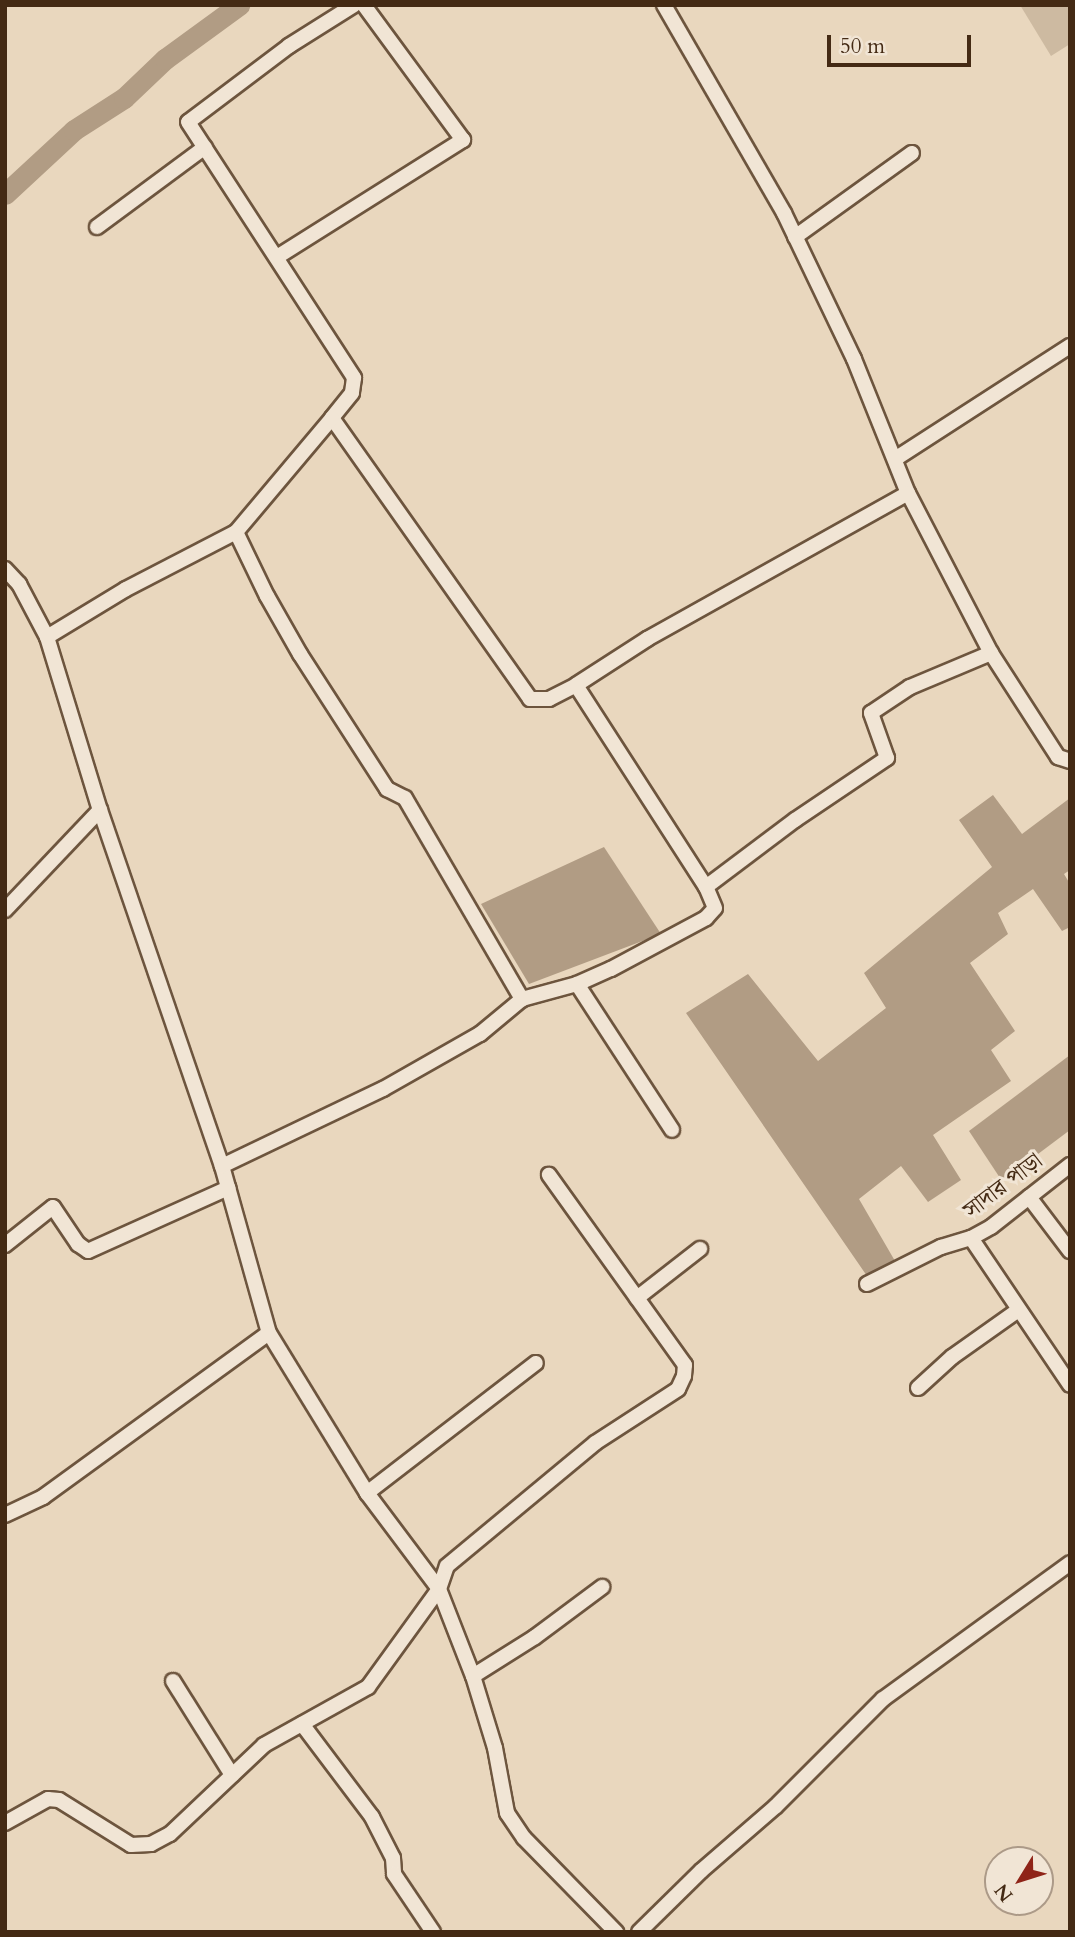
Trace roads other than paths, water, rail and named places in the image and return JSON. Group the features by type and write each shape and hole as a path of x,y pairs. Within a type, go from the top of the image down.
{"street":[{"path":"47,638 126,589 236,532 352,393 354,377 188,122 289,46 354,5"},
{"path":"277,257 463,140 364,5"},
{"path":"664,5 795,237 854,359 908,493 991,653 1058,757 1070,761"},
{"path":"97,227 205,147"},
{"path":"795,237 912,153"},
{"path":"895,460 1070,346"},
{"path":"332,418 530,699 550,699 576,685 647,639 908,493"},
{"path":"236,532 267,597 300,654 387,789 405,798 522,999"},
{"path":"5,569 19,584 47,638 100,810 222,1166 269,1333 367,1493 439,1589 473,1676 495,1748 507,1813 524,1838 617,1932"},
{"path":"706,887 795,820 887,758 871,713 910,687 991,653"},
{"path":"222,1166 383,1089 480,1034 522,999 577,984 706,918 715,908 706,887 576,685"},
{"path":"5,910 100,810"},
{"path":"577,984 673,1130"},
{"name":"সাদার পাড়া","path":"1070,1165 971,1238 1017,1311 1070,1385"},
{"path":"5,1823 48,1799 59,1800 131,1845 150,1844 170,1834 264,1745 368,1687 439,1589 447,1566 595,1443 677,1389 684,1376 685,1365 549,1175"},
{"path":"5,1245 54,1207 78,1244 88,1251 228,1188"},
{"path":"1029,1197 1070,1251"},
{"path":"867,1284 942,1247 971,1238"},
{"path":"638,1298 700,1250"},
{"path":"918,1388 952,1357 1017,1311"},
{"path":"5,1515 43,1497 269,1333"},
{"path":"367,1493 536,1363"},
{"path":"639,1932 701,1871 776,1806 883,1699 1070,1563"},
{"path":"473,1676 535,1637 602,1587"},
{"path":"173,1681 232,1775"},
{"path":"302,1724 372,1817 393,1858 394,1874 433,1932"}],"waterway":[{"path":"5,194 74,130 124,98 165,59 239,5"}]}
